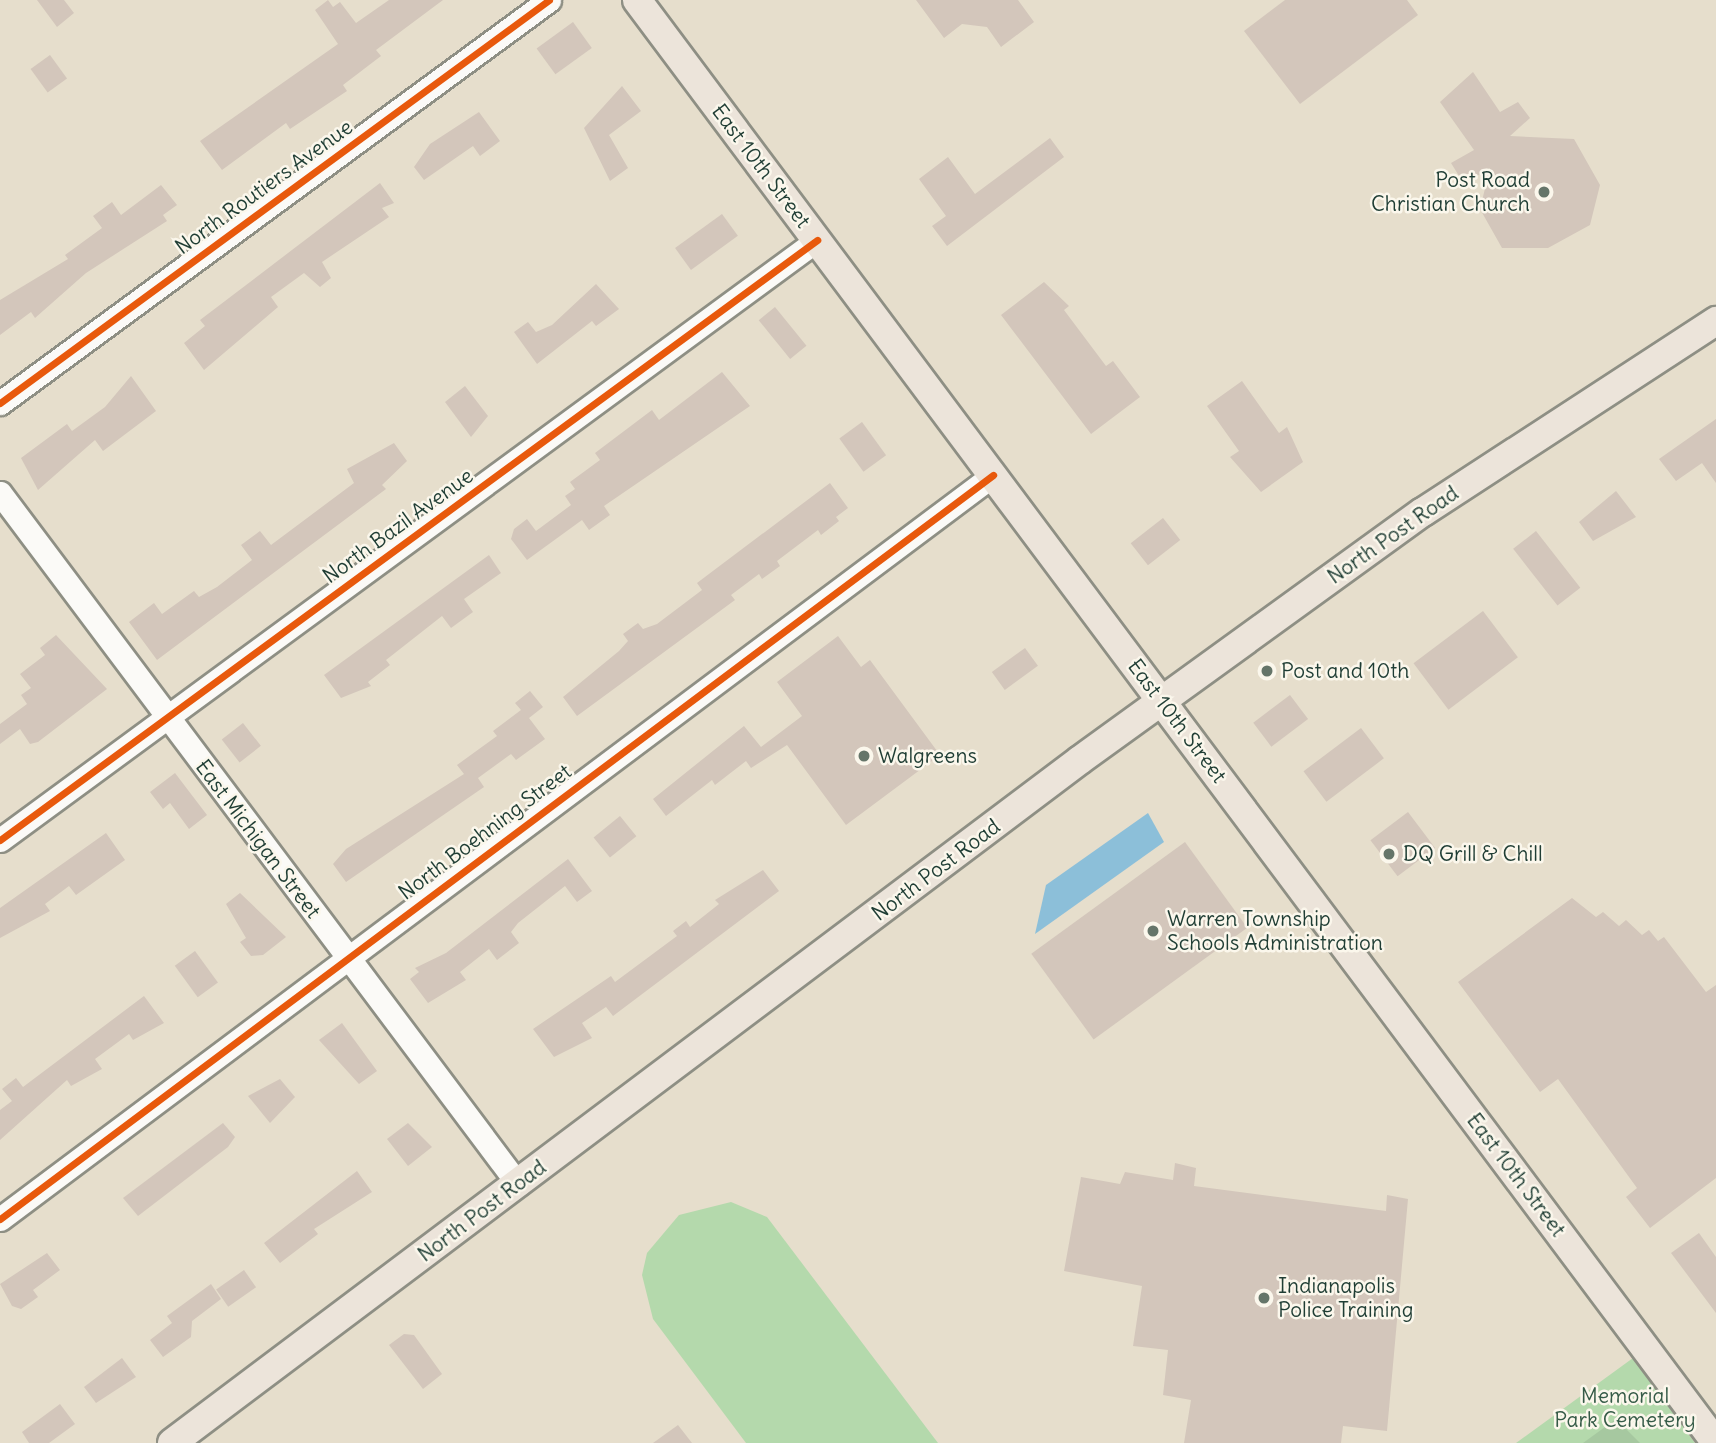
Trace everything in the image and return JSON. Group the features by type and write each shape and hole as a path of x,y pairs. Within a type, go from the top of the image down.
{"main road":[{"name":"East 10th Street","path":"637,0 1716,1443"},
{"name":"North Post Road","path":"172,1443 1162,702 1423,512 1716,321"}],"street":[{"name":"North Routiers Avenue","path":"0,403 549,0"},
{"name":"North Bazil Avenue","path":"0,840 817,240"},
{"name":"North Boehning Street","path":"0,1219 993,475"},
{"name":"East Michigan Street","path":"0,493 518,1184"}],"green space":[{"path":"731,1202 767,1217 938,1443 746,1443 653,1319 642,1275 647,1253 679,1215"},
{"name":"Memorial Park Cemetery","path":"1633,1358 1695,1443 1516,1443"},
{"path":"1616,1419 1640,1443 1583,1443"}],"water":[{"path":"1148,813 1164,842 1035,934 1046,885"}],"building":[{"path":"37,0 64,0 74,13 57,27"},
{"path":"328,0 333,7 340,2 356,23 389,0 443,0 376,50 381,56 343,85 347,91 290,129 286,123 222,170 200,141 338,44 315,10"},
{"path":"916,0 1018,0 1034,22 1001,47 987,27 962,24 944,38"},
{"path":"1285,0 1407,0 1418,15 1300,104 1244,31"},
{"path":"573,22 592,48 555,74 537,48"},
{"path":"50,55 67,78 48,93 31,69"},
{"path":"1473,72 1500,112 1518,102 1530,118 1510,136 1574,139 1600,185 1590,225 1548,248 1502,248 1480,209 1490,168 1464,184 1451,163 1474,150 1440,102"},
{"path":"622,86 641,111 609,135 628,168 610,181 584,128"},
{"path":"479,112 500,141 480,156 473,146 424,180 414,167 430,144"},
{"path":"1050,138 1064,157 947,246 932,226 946,216 919,179 948,157 975,194"},
{"path":"380,183 394,203 382,208 389,217 322,262 331,278 320,287 304,273 271,297 278,307 204,370 184,343 205,326 200,320"},
{"path":"161,185 177,205 163,215 167,221 86,273 35,318 31,312 0,335 0,300 68,259 65,255 102,228 93,216 112,202 121,215"},
{"path":"722,214 738,236 691,270 675,248"},
{"path":"1044,282 1069,306 1064,310 1106,366 1113,361 1140,397 1091,434 1001,315"},
{"path":"596,284 619,309 596,326 592,321 537,364 514,332 528,322 536,332 552,325"},
{"path":"775,307 806,346 790,359 759,320"},
{"path":"722,372 750,406 604,506 610,515 589,530 582,520 527,560 511,539 514,529 527,519 536,531 571,505 565,496 575,489 570,482 600,460 595,453 652,410 659,420"},
{"path":"131,376 156,411 103,451 95,440 38,490 21,458 67,424 72,431 105,407"},
{"path":"1242,381 1279,433 1287,427 1303,462 1261,492 1230,457 1239,451 1207,406"},
{"path":"465,386 488,416 471,437 445,402"},
{"path":"1716,419 1716,483 1702,463 1676,481 1659,459"},
{"path":"862,422 886,455 863,472 839,438"},
{"path":"394,443 407,461 382,485 386,489 157,660 129,622 154,603 162,614 194,591 199,597 217,587 252,560 241,545 260,531 271,545 354,483 347,469"},
{"path":"830,483 848,508 836,517 839,521 821,535 818,530 777,561 780,566 762,579 759,574 731,595 735,600 577,716 563,697 619,651 628,641 623,634 638,623 643,629 657,624 702,590 697,583"},
{"path":"1616,491 1636,517 1593,541 1579,522"},
{"path":"1163,518 1180,540 1148,565 1131,543"},
{"path":"1536,531 1580,588 1557,606 1513,549"},
{"path":"489,555 501,573 464,599 473,612 451,628 442,616 386,660 390,665 368,682 371,686 341,698 324,675"},
{"path":"1483,611 1518,657 1448,710 1414,663"},
{"path":"56,635 107,689 38,742 30,744 20,729 0,744 0,724 27,704 21,695 31,688 20,674 45,655 40,648"},
{"path":"838,636 861,667 870,660 940,755 846,825 787,745 751,768 746,761 715,785 712,780 666,816 653,799 744,726 761,747 802,716 777,682"},
{"path":"1025,648 1038,666 1005,690 992,672"},
{"path":"530,691 543,707 529,718 545,739 516,760 511,754 478,778 484,787 346,882 333,864 346,849 464,774 457,765 497,736 493,731 521,710 515,703"},
{"path":"1290,695 1308,719 1271,747 1253,723"},
{"path":"243,723 261,746 240,762 222,740"},
{"path":"1361,728 1384,758 1326,802 1303,771"},
{"path":"175,773 207,815 189,829 170,803 163,809 150,792"},
{"path":"1408,812 1435,848 1398,876 1370,840"},
{"path":"620,816 636,836 610,858 594,837"},
{"path":"106,833 125,860 76,895 69,886 45,904 50,911 0,938 0,908"},
{"path":"1185,842 1247,928 1094,1039 1031,954"},
{"path":"568,859 592,891 577,902 565,886 518,923 511,932 519,943 497,960 489,949 460,972 466,980 428,1003 410,979 419,972 415,968 446,953"},
{"path":"763,870 779,891 613,1016 606,1007 582,1023 592,1038 554,1057 533,1029 611,976 615,982 677,936 673,931 686,921 690,927 719,904 715,900"},
{"path":"240,893 286,937 263,955 251,956 240,942 246,938 226,904"},
{"path":"1572,898 1596,917 1603,912 1619,926 1626,920 1642,935 1649,930 1658,941 1664,937 1706,992 1716,985 1716,1178 1650,1228 1626,1197 1637,1188 1558,1079 1540,1092 1458,982"},
{"path":"195,951 218,983 198,997 175,966"},
{"path":"144,996 164,1023 133,1040 129,1034 95,1059 102,1069 71,1086 67,1080 0,1140 0,1110 12,1101 2,1089 16,1078 23,1087"},
{"path":"342,1023 377,1071 359,1084 319,1040"},
{"path":"280,1079 295,1097 270,1123 248,1096"},
{"path":"223,1123 235,1137 228,1147 138,1216 123,1198"},
{"path":"408,1123 432,1147 408,1166 387,1139"},
{"path":"1175,1163 1196,1168 1194,1186 1386,1211 1387,1195 1408,1199 1387,1431 1343,1426 1341,1443 1184,1443 1191,1400 1163,1395 1168,1350 1133,1346 1142,1286 1064,1271 1081,1177 1120,1184 1125,1172 1173,1180"},
{"path":"357,1171 372,1192 314,1229 318,1234 280,1263 264,1243"},
{"path":"1699,1233 1716,1257 1716,1313 1671,1253"},
{"path":"47,1253 60,1270 33,1290 38,1297 21,1309 12,1306 0,1284"},
{"path":"244,1270 256,1287 228,1307 216,1290"},
{"path":"211,1284 221,1299 192,1321 191,1337 163,1357 150,1340 172,1323 167,1316"},
{"path":"404,1334 414,1335 442,1374 423,1389 389,1345"},
{"path":"122,1358 136,1377 96,1403 84,1387"},
{"path":"60,1404 75,1424 49,1443 29,1443 22,1432"},
{"path":"678,1425 692,1443 653,1443"}],"cycle path":[{"path":"0,403 549,0"},
{"path":"0,840 817,240"},
{"path":"0,1219 993,475"}],"place":[{"name":"Post Road Christian Church","path":"1544,192"},
{"name":"Post and 10th","path":"1267,671"},
{"name":"Walgreens","path":"864,756"},
{"name":"DQ Grill & Chill","path":"1389,854"},
{"name":"Warren Township Schools Administration","path":"1153,931"},
{"name":"Indianapolis Police Training","path":"1264,1298"}]}
